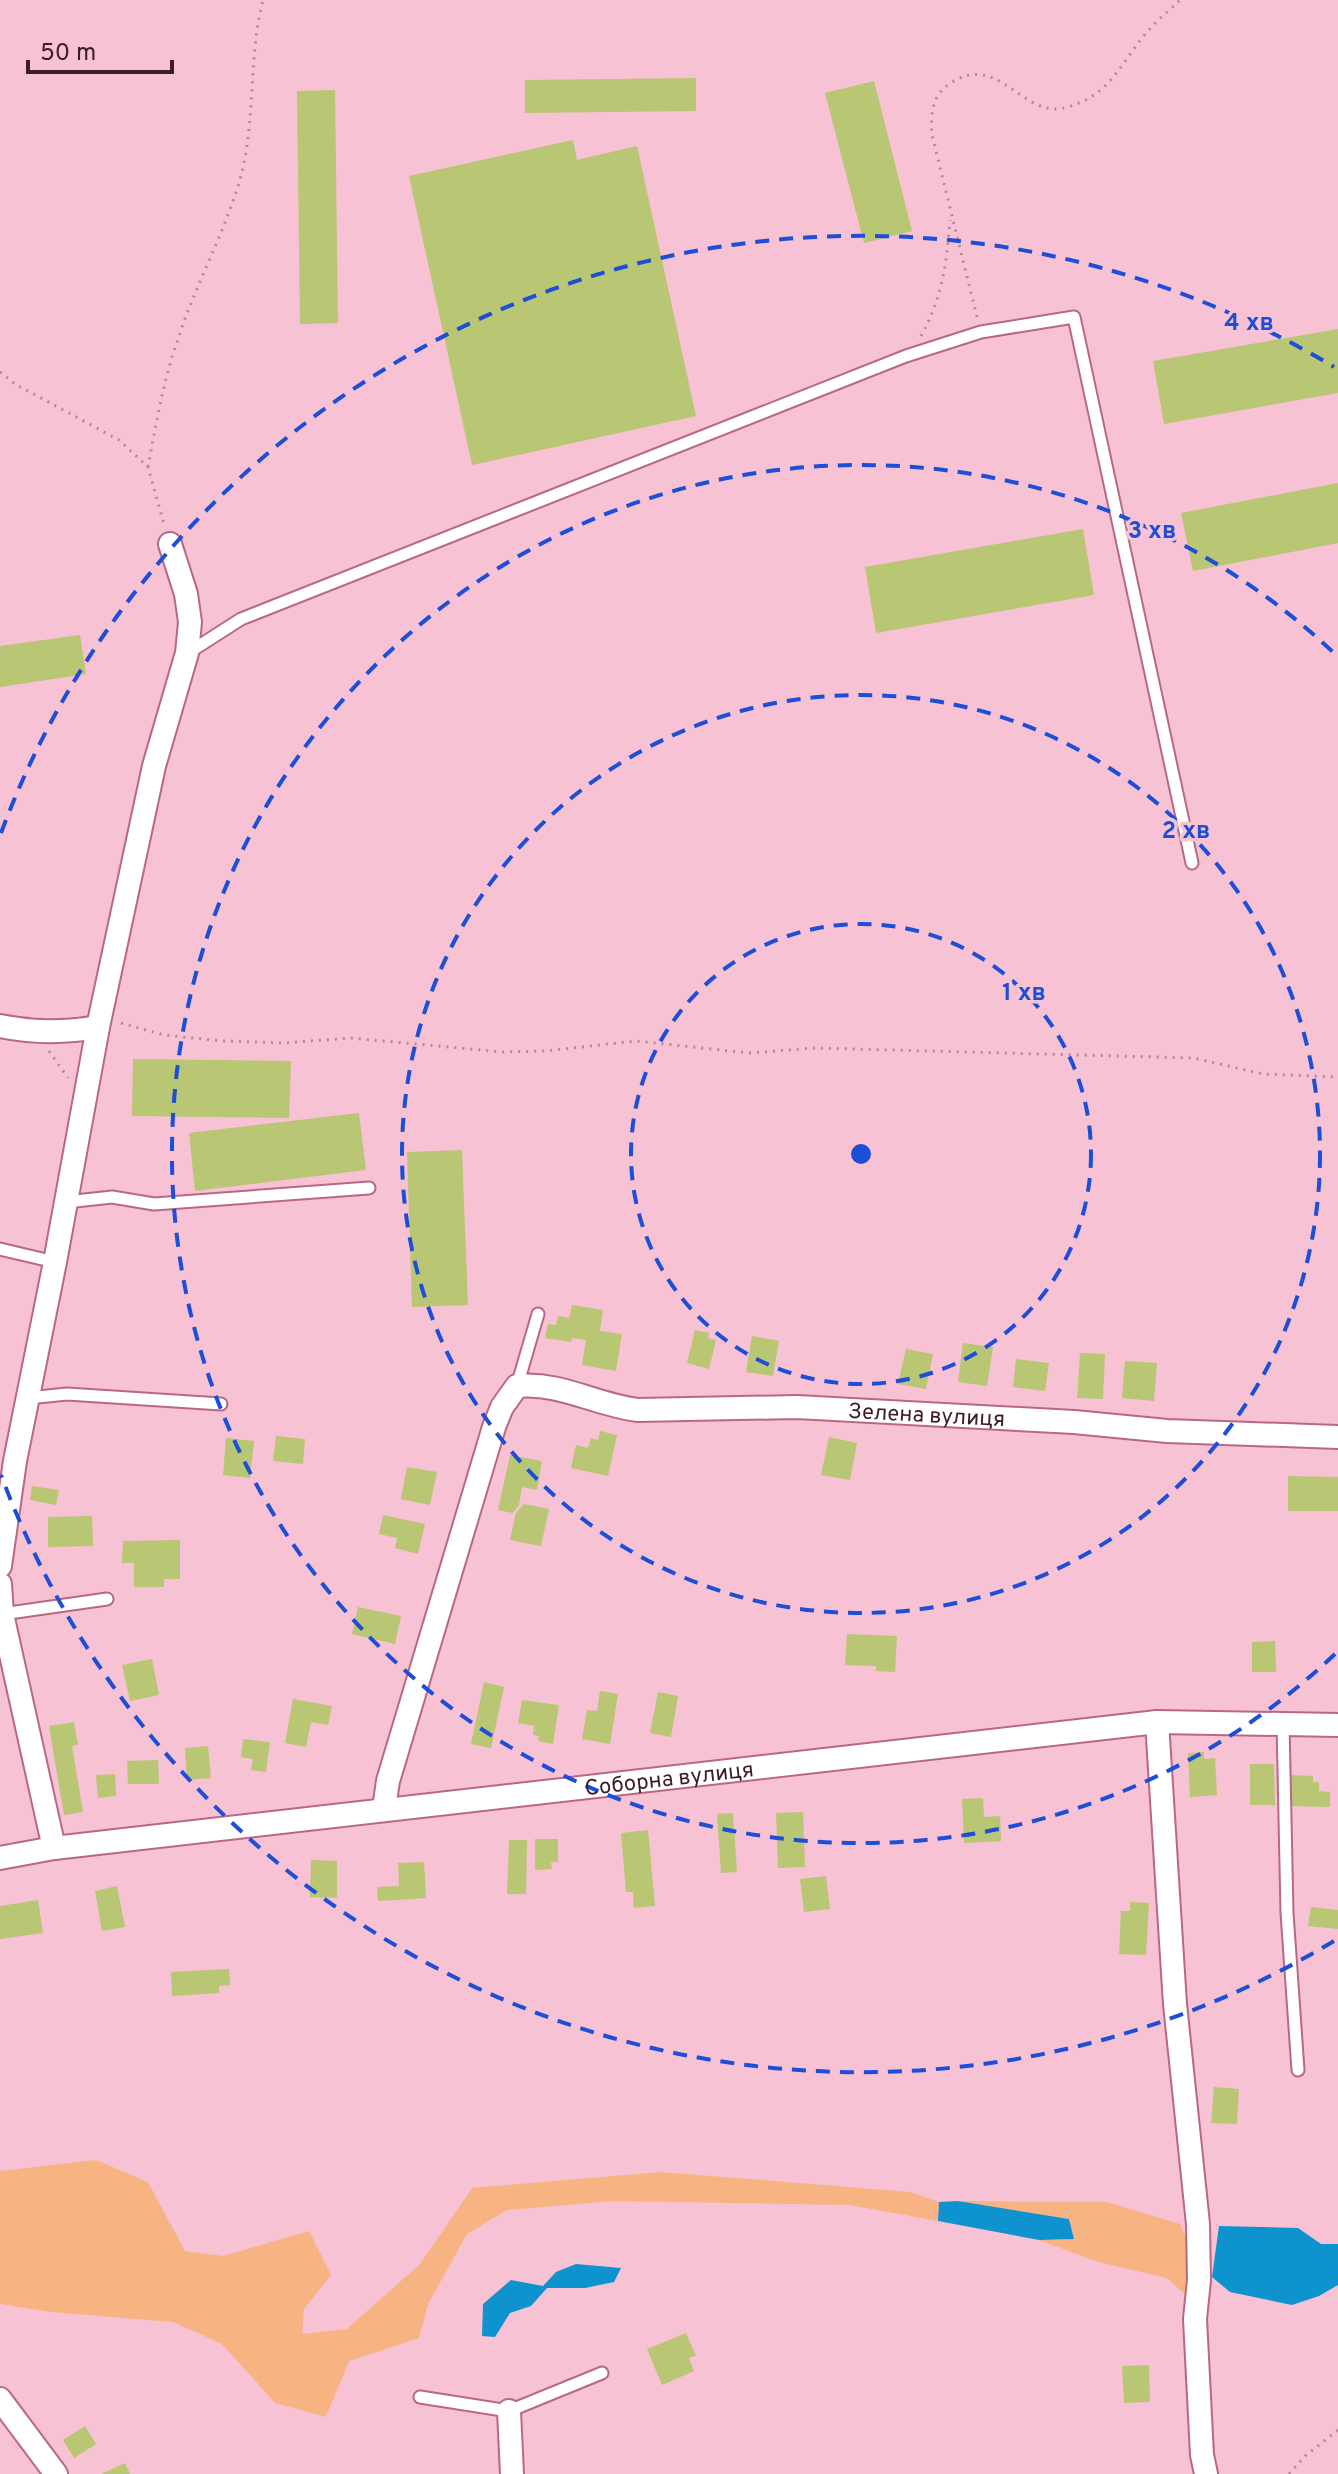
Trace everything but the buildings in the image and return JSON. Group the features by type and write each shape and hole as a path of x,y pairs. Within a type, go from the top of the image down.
{"street":[{"path":"0,1566 7,1462 28,1398 98,1027 154,766 187,653 190,622 186,594 170,544"},
{"path":"0,1026 29,1032 70,1032 98,1027"},
{"path":"384,1809 388,1781 494,1427 502,1407 517,1386"},
{"name":"Зелена вулиця","path":"517,1386 558,1387 620,1408 638,1410 797,1407 1074,1422 1167,1431 1338,1437"},
{"path":"0,1584 2,1614 54,1848"},
{"path":"1157,1722 1175,2004 1198,2224 1199,2280 1195,2319 1202,2455 1206,2474"},
{"name":"Соборна вулиця","path":"0,1858 54,1848 384,1809 1157,1722 1338,1725"},
{"path":"0,2399 56,2474"},
{"path":"509,2411 512,2474"}],"lane":[{"path":"187,653 241,619 906,356 981,332 1074,317 1192,863"},
{"path":"66,1202 112,1197 154,1204 369,1188"},
{"path":"0,1249 55,1262"},
{"path":"517,1386 538,1314"},
{"path":"28,1398 67,1394 221,1404"},
{"path":"2,1614 107,1599"},
{"path":"1283,1723 1287,1913 1298,2070"},
{"path":"420,2397 509,2411 602,2373"}],"path":[{"path":"170,544 148,467 166,375 177,339 228,216 241,173 248,133 257,22 263,0"},
{"path":"981,332 932,135 931,116 941,90 963,76 977,75 1010,85 1032,101 1054,110 1089,98 1111,79 1149,29 1180,0"},
{"path":"906,356 923,334 941,292 947,264 950,217"},
{"path":"0,372 15,384 119,440 148,467"},
{"path":"98,1027 126,1023 164,1035 223,1041 284,1043 351,1038 502,1052 545,1051 636,1041 749,1053 815,1048 1194,1058 1263,1074 1338,1077"},
{"path":"29,1032 46,1047 72,1084 81,1113"},
{"path":"1289,2474 1305,2456 1338,2430"}],"shaded area":[{"path":"96,2160 148,2182 185,2251 223,2256 309,2231 331,2275 304,2309 302,2334 347,2329 420,2264 472,2188 661,2172 910,2192 939,2202 938,2221 849,2205 612,2201 507,2210 467,2234 428,2304 419,2338 349,2361 326,2417 275,2403 222,2344 173,2322 51,2312 0,2304 0,2171"},
{"path":"958,2201 1107,2202 1180,2224 1189,2245 1187,2296 1167,2278 1098,2262 1039,2240 1074,2239 1069,2219"}],"water":[{"path":"958,2201 1069,2219 1074,2239 1039,2240 938,2221 939,2202"},
{"path":"1219,2226 1298,2228 1321,2244 1338,2244 1338,2285 1319,2296 1292,2305 1230,2292 1212,2277"},
{"path":"576,2264 621,2268 614,2282 585,2288 547,2288 531,2306 510,2313 495,2337 482,2336 483,2304 511,2280 543,2286 556,2272"}]}
